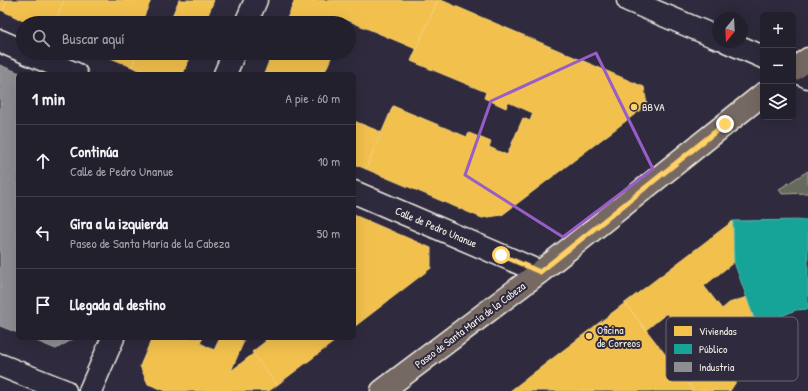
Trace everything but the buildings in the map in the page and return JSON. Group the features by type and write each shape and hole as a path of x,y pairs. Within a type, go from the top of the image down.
{"main road":[{"path":"796,68 808,59"},
{"name":"Paseo de Santa María de la Cabeza","path":"382,391 540,272 760,96"}],"street":[{"path":"249,16 256,0"},
{"path":"628,0 712,35"},
{"path":"0,41 16,48"},
{"path":"742,48 760,56"},
{"path":"43,60 71,72"},
{"path":"226,72 231,60"},
{"path":"796,71 808,77"},
{"name":"Calle de Pedro Unanue","path":"356,193 540,272"},
{"path":"90,391 112,340"},
{"path":"0,365 65,391"}],"highlighted area":[{"path":"596,53 653,169 563,237 465,175 491,101"}],"green space":[{"path":"808,171 808,193 782,194 779,189"}],"place":[{"name":"BBVA","path":"634,107"},
{"name":"Oficina de Correos","path":"589,336"}],"route":[{"path":"501,255 540,272 725,124"}]}
